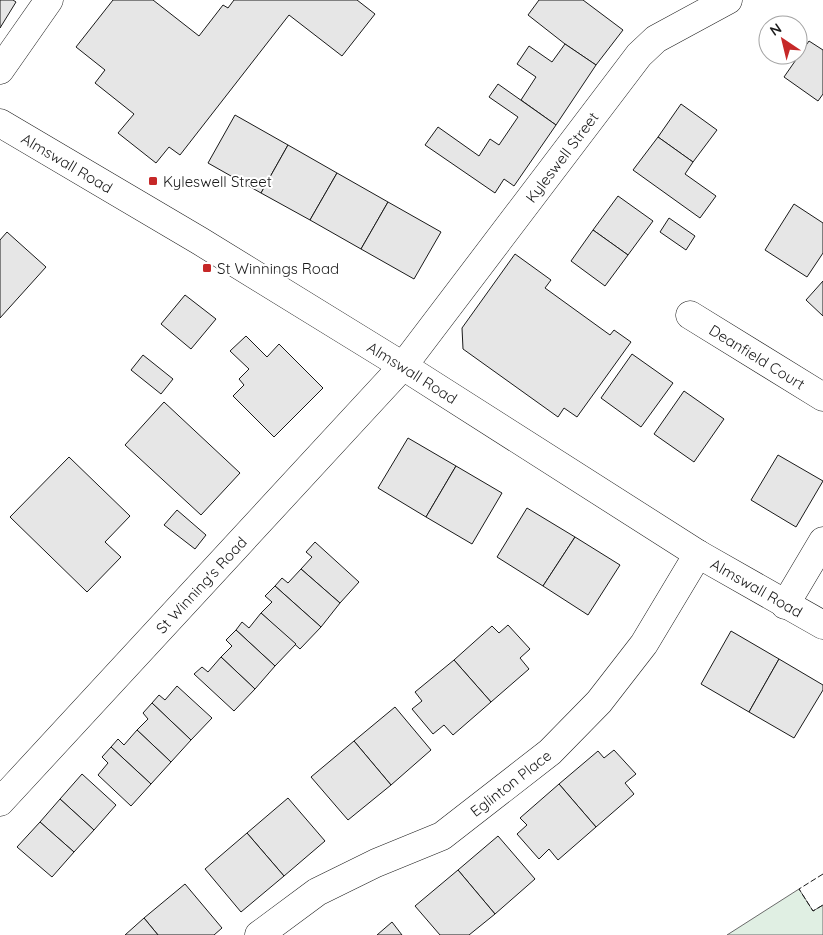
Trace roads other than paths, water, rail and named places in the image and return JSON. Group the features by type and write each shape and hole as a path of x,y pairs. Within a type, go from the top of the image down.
{"street":[{"path":"0,70 49,0"},
{"name":"Kyleswell Street","path":"403,366 639,55 656,39 728,0"},
{"name":"Almswall Road","path":"0,122 200,241 403,366 698,554 823,625"},
{"name":"Deanfield Court","path":"690,316 823,397"},
{"name":"St Winning's Road","path":"0,802 403,366"},
{"path":"785,605 823,541"},
{"name":"Eglinton Place","path":"259,935 317,892 376,863 442,836 550,752 600,702 644,644 698,554"}],"place":[{"name":"Kyleswell Street","path":"153,181"},
{"name":"St Winnings Road","path":"207,268"}]}
